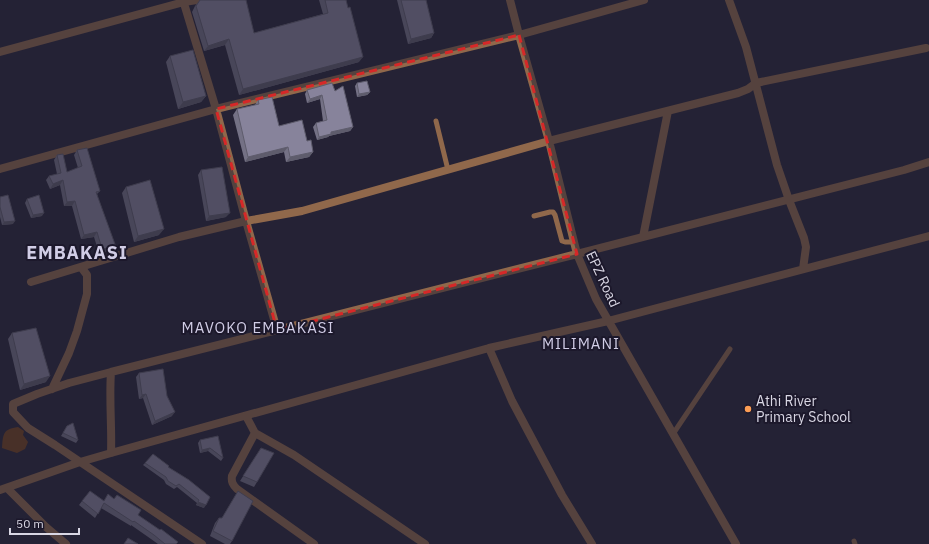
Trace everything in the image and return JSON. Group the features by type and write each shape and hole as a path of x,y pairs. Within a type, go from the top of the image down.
{"street":[{"path":"0,52 184,1 197,0"},
{"name":"EPZ Road","path":"510,0 549,141 577,254 596,299 608,321 736,544"},
{"path":"0,169 216,109 519,35 644,0"},
{"path":"729,0 746,47 777,165 788,200 804,238 806,247 803,269"},
{"path":"184,1 216,109 277,330"},
{"path":"31,282 179,237 246,221 302,211 549,141 738,93 748,89 756,83 926,48"},
{"path":"643,237 668,111"},
{"path":"202,544 28,428 12,412 13,404 69,383 788,200 904,170 929,162"},
{"path":"64,544 4,489 80,462 489,348 608,321 929,236"},
{"path":"52,389 69,353 77,331 87,294 87,275 81,267"},
{"path":"489,348 512,401 562,496 592,544"},
{"path":"111,372 109,387 112,437 111,453"},
{"path":"246,416 255,433 294,455 425,544"},
{"path":"255,433 232,476 231,480 233,484 237,489 314,544"}],"lane":[{"path":"436,121 448,170"},
{"path":"534,216 553,212 562,241 574,242"},
{"path":"673,434 730,349"}],"highlighted area":[{"path":"519,35 577,254 277,330 216,109"}],"shaded area":[{"path":"18,427 24,431 23,435 28,442 25,449 17,453 2,448 5,433 9,429"}],"building":[{"path":"200,0 246,0 254,33 328,13 325,0 346,0 348,8 350,7 363,57 243,89 229,39 208,46 196,6"},
{"path":"401,0 426,0 434,33 411,39"},
{"path":"193,50 206,96 183,102 170,56"},
{"path":"367,81 370,92 359,94 357,83"},
{"path":"332,83 335,91 343,86 353,127 331,132 331,134 319,137 316,123 327,120 322,95 310,99 307,90"},
{"path":"272,97 279,126 302,120 307,141 311,140 313,152 290,157 288,147 248,157 237,109 259,104 258,100"},
{"path":"87,148 100,191 96,192 116,247 102,249 97,232 84,235 75,201 67,202 63,180 53,184 49,176 61,173 57,155 63,154 67,172 82,166 77,150"},
{"path":"222,167 230,213 209,216 201,170"},
{"path":"150,180 164,229 138,236 126,187"},
{"path":"8,195 15,221 4,222 0,207 0,197"},
{"path":"39,195 44,213 33,215 27,199"},
{"path":"36,328 50,376 24,384 12,333"},
{"path":"163,369 167,396 175,412 155,421 146,394 142,395 139,373"},
{"path":"73,423 78,440 63,433 67,426"},
{"path":"218,436 223,458 210,448 202,450 200,440"},
{"path":"261,448 274,453 257,482 243,476"},
{"path":"153,454 169,466 168,467 189,480 210,497 206,505 198,502 199,500 179,484 176,486 168,481 166,477 145,463"},
{"path":"90,491 104,501 108,494 114,499 117,495 141,510 138,515 160,530 161,529 178,542 176,544 165,544 134,521 133,522 104,503 98,514 82,501"},
{"path":"238,491 253,501 232,541 213,531 219,518 222,518"},
{"path":"128,538 138,544 124,544"}],"place":[{"name":"Athi River Primary School","path":"748,409"}],"district":[{"name":"EMBAKASI","path":"77,252"},
{"name":"MAVOKO EMBAKASI","path":"258,327"},
{"name":"MILIMANI","path":"581,343"}]}
